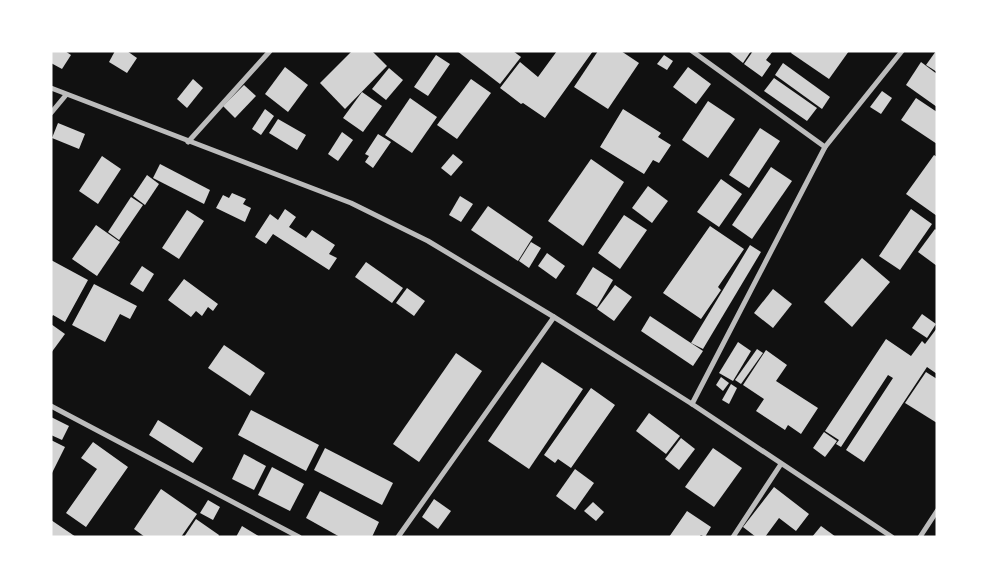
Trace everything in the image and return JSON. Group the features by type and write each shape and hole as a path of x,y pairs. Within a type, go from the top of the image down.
{"street":[{"path":"188,142 270,51"},
{"path":"692,51 825,147"},
{"path":"692,404 825,147 902,51"},
{"path":"51,88 351,203 428,241 554,317 692,404 892,537"},
{"path":"51,113 66,95"},
{"path":"398,537 554,317"},
{"path":"51,406 299,537"},
{"path":"733,537 781,464"},
{"path":"920,537 937,511"}],"building":[{"path":"51,51 65,51 71,55 62,69 51,63"},
{"path":"115,51 127,51 137,58 127,73 109,62"},
{"path":"352,51 372,51 387,66 345,109 320,83"},
{"path":"457,51 513,51 521,57 500,84"},
{"path":"557,51 593,51 545,118 523,103 521,104 500,88 520,62 538,77"},
{"path":"598,51 621,51 639,63 608,109 574,87"},
{"path":"728,51 751,51 743,63"},
{"path":"753,51 773,51 766,60 771,64 762,77 744,64"},
{"path":"792,51 849,51 829,79 791,53"},
{"path":"937,51 937,72 926,65"},
{"path":"436,55 450,64 428,96 414,87"},
{"path":"664,55 673,61 667,70 657,64"},
{"path":"921,62 937,74 937,107 906,85"},
{"path":"783,63 830,97 822,109 775,75"},
{"path":"285,67 308,85 288,112 265,94"},
{"path":"688,67 711,84 696,104 673,87"},
{"path":"389,68 403,80 386,100 372,89"},
{"path":"774,78 817,108 807,121 764,91"},
{"path":"193,79 203,88 187,108 177,99"},
{"path":"471,79 491,93 457,139 437,125"},
{"path":"244,85 256,96 235,118 223,106"},
{"path":"882,91 892,98 881,114 870,107"},
{"path":"362,92 382,106 363,132 343,118"},
{"path":"410,98 437,117 412,153 385,135"},
{"path":"916,98 937,112 937,144 901,120"},
{"path":"708,101 735,119 708,158 682,140"},
{"path":"265,109 274,116 261,135 252,129"},
{"path":"623,109 661,133 658,137 671,145 659,163 653,160 644,174 600,147"},
{"path":"278,119 306,135 297,150 269,133"},
{"path":"58,123 85,134 79,149 52,138"},
{"path":"760,128 780,141 749,188 729,175"},
{"path":"342,132 353,140 338,161 328,154"},
{"path":"378,134 391,142 373,168 365,162 369,156 365,154"},
{"path":"453,154 463,162 451,176 441,168"},
{"path":"934,155 937,157 937,216 906,194"},
{"path":"102,156 121,169 98,204 79,191"},
{"path":"591,159 624,182 583,246 548,221"},
{"path":"160,164 210,190 204,204 153,178"},
{"path":"771,167 792,181 752,239 732,225"},
{"path":"147,175 159,184 145,205 133,196"},
{"path":"721,179 742,194 719,227 697,212"},
{"path":"648,186 668,201 652,223 632,208"},
{"path":"232,193 246,199 243,204 251,208 245,222 216,208 223,195 229,198"},
{"path":"460,196 473,204 461,222 449,215"},
{"path":"131,197 143,205 119,240 108,232"},
{"path":"488,206 533,237 518,261 471,230"},
{"path":"285,209 296,217 289,227 306,238 312,230 335,245 329,254 337,258 329,270 273,234 266,244 255,237 270,214 278,220"},
{"path":"911,209 932,224 900,270 879,256"},
{"path":"187,210 204,221 179,259 162,248"},
{"path":"624,215 647,230 620,269 598,253"},
{"path":"96,225 120,242 97,276 72,259"},
{"path":"710,226 744,249 718,287 721,290 701,319 663,293"},
{"path":"935,229 937,231 937,266 918,252"},
{"path":"531,242 541,248 529,268 519,261"},
{"path":"750,245 761,252 703,349 691,343"},
{"path":"547,253 565,266 556,279 538,266"},
{"path":"862,258 890,282 852,327 824,302"},
{"path":"51,260 88,280 65,322 53,315 51,318"},
{"path":"366,262 403,288 392,303 355,277"},
{"path":"142,266 154,274 143,292 130,284"},
{"path":"593,267 613,280 597,307 576,294"},
{"path":"184,279 218,304 213,311 208,307 202,316 196,311 191,317 168,300"},
{"path":"94,284 137,306 130,319 120,314 105,342 72,325"},
{"path":"615,285 632,297 614,321 597,309"},
{"path":"407,288 425,301 414,316 396,303"},
{"path":"773,289 792,304 773,328 754,313"},
{"path":"922,314 936,324 927,338 912,328"},
{"path":"650,316 703,351 693,366 641,331"},
{"path":"51,324 65,334 51,353"},
{"path":"937,328 937,374 927,367 864,462 846,450 893,378 888,375 841,447 836,444 839,440 825,431 886,339 911,356 922,341 925,344"},
{"path":"738,342 751,351 733,381 719,373"},
{"path":"224,345 265,373 250,396 208,368"},
{"path":"757,349 763,353 741,384 735,380"},
{"path":"766,350 787,365 776,381 818,408 801,434 788,425 785,430 756,411 764,399 743,385"},
{"path":"456,353 482,371 419,462 393,444"},
{"path":"542,362 583,389 529,469 488,441"},
{"path":"926,372 937,379 937,423 905,403"},
{"path":"721,377 729,383 723,391 716,385"},
{"path":"731,384 737,388 729,404 722,400"},
{"path":"591,388 615,405 571,468 558,459 555,463 544,455"},
{"path":"251,410 319,445 306,471 238,435"},
{"path":"649,413 680,436 666,454 636,431"},
{"path":"51,417 69,426 62,440 51,435"},
{"path":"158,420 203,448 193,463 149,435"},
{"path":"824,432 837,441 825,457 813,448"},
{"path":"681,438 695,449 679,470 665,459"},
{"path":"51,440 65,447 51,475"},
{"path":"93,442 128,467 86,527 66,513 97,469 81,458"},
{"path":"325,448 393,483 382,505 314,470"},
{"path":"713,448 742,468 714,507 685,487"},
{"path":"244,454 266,466 254,490 232,479"},
{"path":"272,467 304,484 290,511 258,495"},
{"path":"575,469 594,483 575,510 556,496"},
{"path":"774,487 809,514 796,531 779,518 765,537 756,537 743,527"},
{"path":"161,489 197,514 181,537 145,537 134,529"},
{"path":"320,491 379,522 372,537 340,537 306,518"},
{"path":"434,499 451,511 438,529 422,517"},
{"path":"208,500 220,507 213,520 200,513"},
{"path":"593,502 604,512 596,521 584,511"},
{"path":"687,511 711,527 705,537 701,535 699,537 669,537"},
{"path":"196,519 219,535 218,537 184,537"},
{"path":"51,520 76,537 51,537"},
{"path":"242,526 260,537 236,537"},
{"path":"821,526 836,537 812,537"}]}
